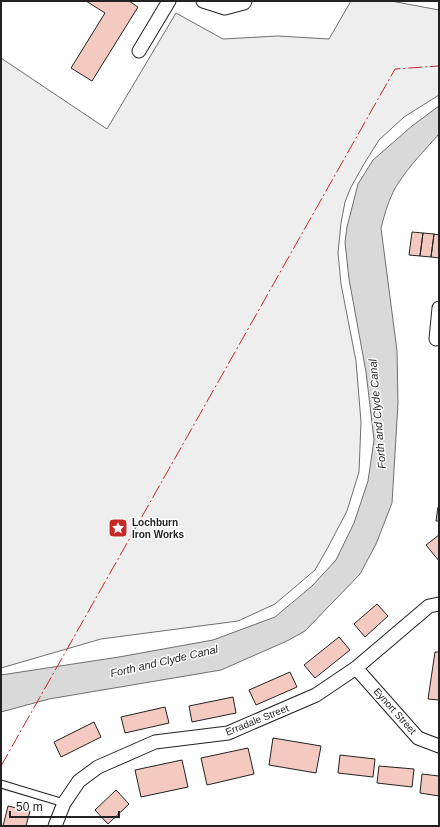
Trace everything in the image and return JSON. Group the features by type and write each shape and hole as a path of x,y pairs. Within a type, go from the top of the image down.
{"street":[{"path":"139,51 169,1"},
{"path":"203,1 225,8 244,3 245,1"},
{"path":"436,339 439,308"},
{"name":"Erradale Street","path":"55,826 64,803 79,781 98,767 155,742 228,733 316,695 356,668 429,606 439,604"},
{"name":"Eynort Street","path":"356,668 418,738 439,746"}],"lane":[{"path":"1,784 64,803"}],"shaded area":[{"path":"351,1 391,1 439,10 439,95 404,117 379,140 351,187 345,202 338,253 341,284 356,361 361,422 359,472 347,511 315,570 275,604 238,621 101,639 1,668 1,58 107,129 176,13 223,39 278,36 329,39"}],"water":[{"name":"Forth and Clyde Canal","path":"439,106 439,134 397,185 389,200 381,228 397,351 398,403 392,503 376,544 360,574 305,631 287,641 221,670 49,699 1,712 1,675 119,657 213,640 275,617 312,586 336,560 354,523 368,481 374,440 366,372 349,279 345,242 347,227 358,184 373,160 412,126"}],"building":[{"path":"86,1 129,1 138,7 92,81 71,68 105,13"},
{"path":"412,232 423,233 420,256 409,255"},
{"path":"423,233 434,234 431,257 420,256"},
{"path":"434,234 439,235 439,258 431,257"},
{"path":"438,507 439,521 436,521"},
{"path":"439,535 439,561 426,545"},
{"path":"377,604 388,616 365,637 354,624"},
{"path":"339,637 350,650 315,678 304,665"},
{"path":"435,652 439,652 439,700 428,699"},
{"path":"290,672 297,687 256,705 249,690"},
{"path":"233,697 236,713 192,722 189,706"},
{"path":"165,707 169,723 125,733 121,717"},
{"path":"94,722 101,737 61,757 54,742"},
{"path":"273,738 321,746 316,773 269,765"},
{"path":"248,748 254,774 207,785 201,758"},
{"path":"340,755 375,759 373,777 338,773"},
{"path":"182,760 188,787 141,797 135,770"},
{"path":"379,766 414,769 412,787 377,783"},
{"path":"422,774 439,776 439,796 420,793"},
{"path":"116,790 129,804 108,824 95,810"},
{"path":"8,806 30,811 26,826 3,826"}],"power":[{"path":"1,766 395,69 439,66"}],"place":[{"name":"Lochburn Iron Works","path":"118,528"}]}
